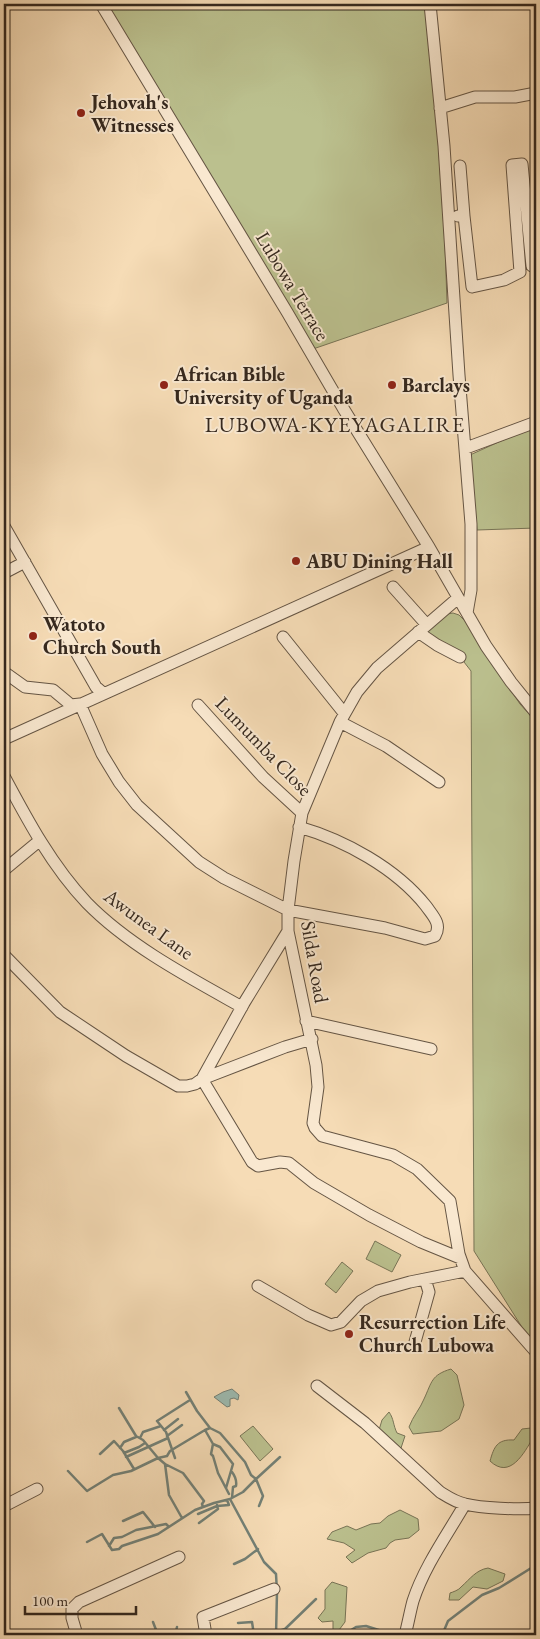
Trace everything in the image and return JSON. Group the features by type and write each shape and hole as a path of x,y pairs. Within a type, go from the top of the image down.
{"street":[{"name":"Lubowa Terrace","path":"100,4 429,547 467,613 511,682 536,713"},
{"path":"430,4 449,217 459,375 472,524 471,590 467,613"},
{"path":"440,108 475,97 515,96 536,93"},
{"path":"460,166 472,287 504,280 520,272 512,165 522,164 532,266"},
{"path":"449,217 464,216"},
{"path":"466,448 536,422"},
{"path":"4,526 96,687 103,693"},
{"path":"4,739 429,547"},
{"path":"4,574 25,562"},
{"path":"394,587 422,629 437,645 460,657"},
{"name":"Silda Road","path":"458,598 377,668 357,692 342,718 302,813 288,910 288,931 316,1065 318,1087 313,1123 315,1128 322,1136 393,1155 417,1169 450,1201 464,1271 536,1352"},
{"path":"284,637 342,718 439,782"},
{"path":"4,672 25,687 53,690 71,705 80,704"},
{"path":"80,704 102,754 137,805 199,862 224,878 288,910 385,928 426,939 435,936 438,931 438,924 424,904 392,873 330,837 299,827"},
{"name":"Lumumba Close","path":"198,705 263,778 302,813"},
{"name":"Awunea Lane","path":"4,776 39,841 73,888 104,919 121,933 180,972 242,1007"},
{"path":"4,870 39,841"},
{"path":"202,1079 242,1007 288,931"},
{"path":"4,955 60,1012 126,1056 178,1086 195,1084 202,1079 285,1047 312,1039"},
{"path":"306,1021 431,1048"},
{"path":"202,1079 252,1162 258,1166 280,1162 289,1163 314,1183 369,1215 421,1242 460,1258"},
{"path":"258,1286 308,1315 331,1324 340,1322 362,1301 378,1291 425,1278 464,1271"},
{"path":"416,1342 429,1292 425,1278"},
{"path":"317,1386 365,1423 440,1492 453,1500 465,1504 493,1508 536,1508"},
{"path":"4,1506 36,1489"},
{"path":"406,1635 414,1600 430,1563 465,1504"},
{"path":"77,1635 72,1618 72,1609 79,1602 179,1557"},
{"path":"206,1635 203,1617 274,1588"}],"green space":[{"path":"107,4 429,4 445,244 447,303 313,349"},
{"path":"536,425 536,528 477,530 470,455"},
{"path":"447,614 459,615 465,621 520,704 536,722 536,1346 525,1332 474,1251 471,671 464,662 463,654 441,643 425,631"},
{"path":"375,1241 401,1255 392,1272 366,1259"},
{"path":"342,1262 353,1271 336,1293 325,1284"},
{"path":"451,1369 457,1375 464,1405 459,1419 441,1431 413,1434 409,1427 433,1380 439,1374"},
{"path":"389,1412 397,1433 405,1436 401,1448 396,1447 379,1430 382,1420"},
{"path":"253,1426 273,1449 260,1461 240,1436"},
{"path":"531,1428 533,1438 516,1462 504,1468 490,1461 497,1445 504,1441 514,1440 522,1429"},
{"path":"400,1510 418,1519 419,1530 409,1538 395,1540 386,1548 368,1553 352,1563 346,1557 355,1550 344,1543 327,1539 332,1532 347,1526 356,1530 371,1524 380,1523 388,1516"},
{"path":"488,1568 505,1574 503,1581 487,1589 473,1587 459,1600 449,1600 450,1593 459,1589 477,1573"},
{"path":"332,1582 347,1587 345,1622 339,1630 333,1630 333,1621 322,1622 318,1618 325,1609 325,1590"}],"water":[{"path":"232,1389 239,1395 238,1400 230,1399 230,1406 227,1407 214,1397 223,1392"}],"waterway":[{"path":"186,1392 210,1428 220,1433 245,1462 251,1475 256,1479 243,1492 230,1499 264,1562 276,1574 276,1635"},
{"path":"175,1458 166,1432 157,1421 190,1400"},
{"path":"119,1408 136,1436 143,1440 165,1464 183,1473 204,1501 203,1507"},
{"path":"164,1430 178,1419"},
{"path":"167,1436 182,1425"},
{"path":"140,1438 143,1432 161,1426"},
{"path":"210,1428 205,1430 213,1444 211,1454 229,1494"},
{"path":"68,1471 87,1491 113,1475 131,1471 158,1458 167,1456 170,1451 205,1430"},
{"path":"120,1448 124,1442 136,1437"},
{"path":"126,1457 168,1438"},
{"path":"100,1454 114,1441 123,1451 134,1469"},
{"path":"124,1453 145,1443"},
{"path":"213,1444 220,1447 233,1464 226,1488"},
{"path":"259,1506 263,1496 256,1479 280,1457"},
{"path":"165,1464 169,1495 182,1518"},
{"path":"232,1472 236,1478 236,1486 233,1487 232,1498"},
{"path":"87,1542 102,1534 112,1550 119,1549 122,1546 158,1534 195,1510 230,1499"},
{"path":"198,1514 217,1506 229,1505 227,1500"},
{"path":"199,1523 218,1509 217,1505"},
{"path":"123,1521 143,1512 155,1527"},
{"path":"109,1546 114,1538 122,1537 136,1530 166,1524 168,1526"},
{"path":"234,1564 245,1559 258,1549"},
{"path":"414,1631 434,1635 443,1633 448,1621 482,1595 499,1588 536,1565"},
{"path":"276,1632 285,1629 316,1599"},
{"path":"153,1622 158,1635"},
{"path":"238,1623 252,1622 254,1635"},
{"path":"343,1635 356,1627 366,1626 385,1632 402,1632"},
{"path":"175,1635 177,1627"},
{"path":"239,1633 254,1633"}],"place":[{"name":"Jehovah's Witnesses","path":"81,113"},
{"name":"African Bible University of Uganda","path":"164,385"},
{"name":"Barclays","path":"392,385"},
{"name":"ABU Dining Hall","path":"296,561"},
{"name":"Watoto Church South","path":"33,636"},
{"name":"Resurrection Life Church Lubowa","path":"349,1334"}],"district":[{"name":"LUBOWA-KYEYAGALIRE","path":"335,424"}]}
